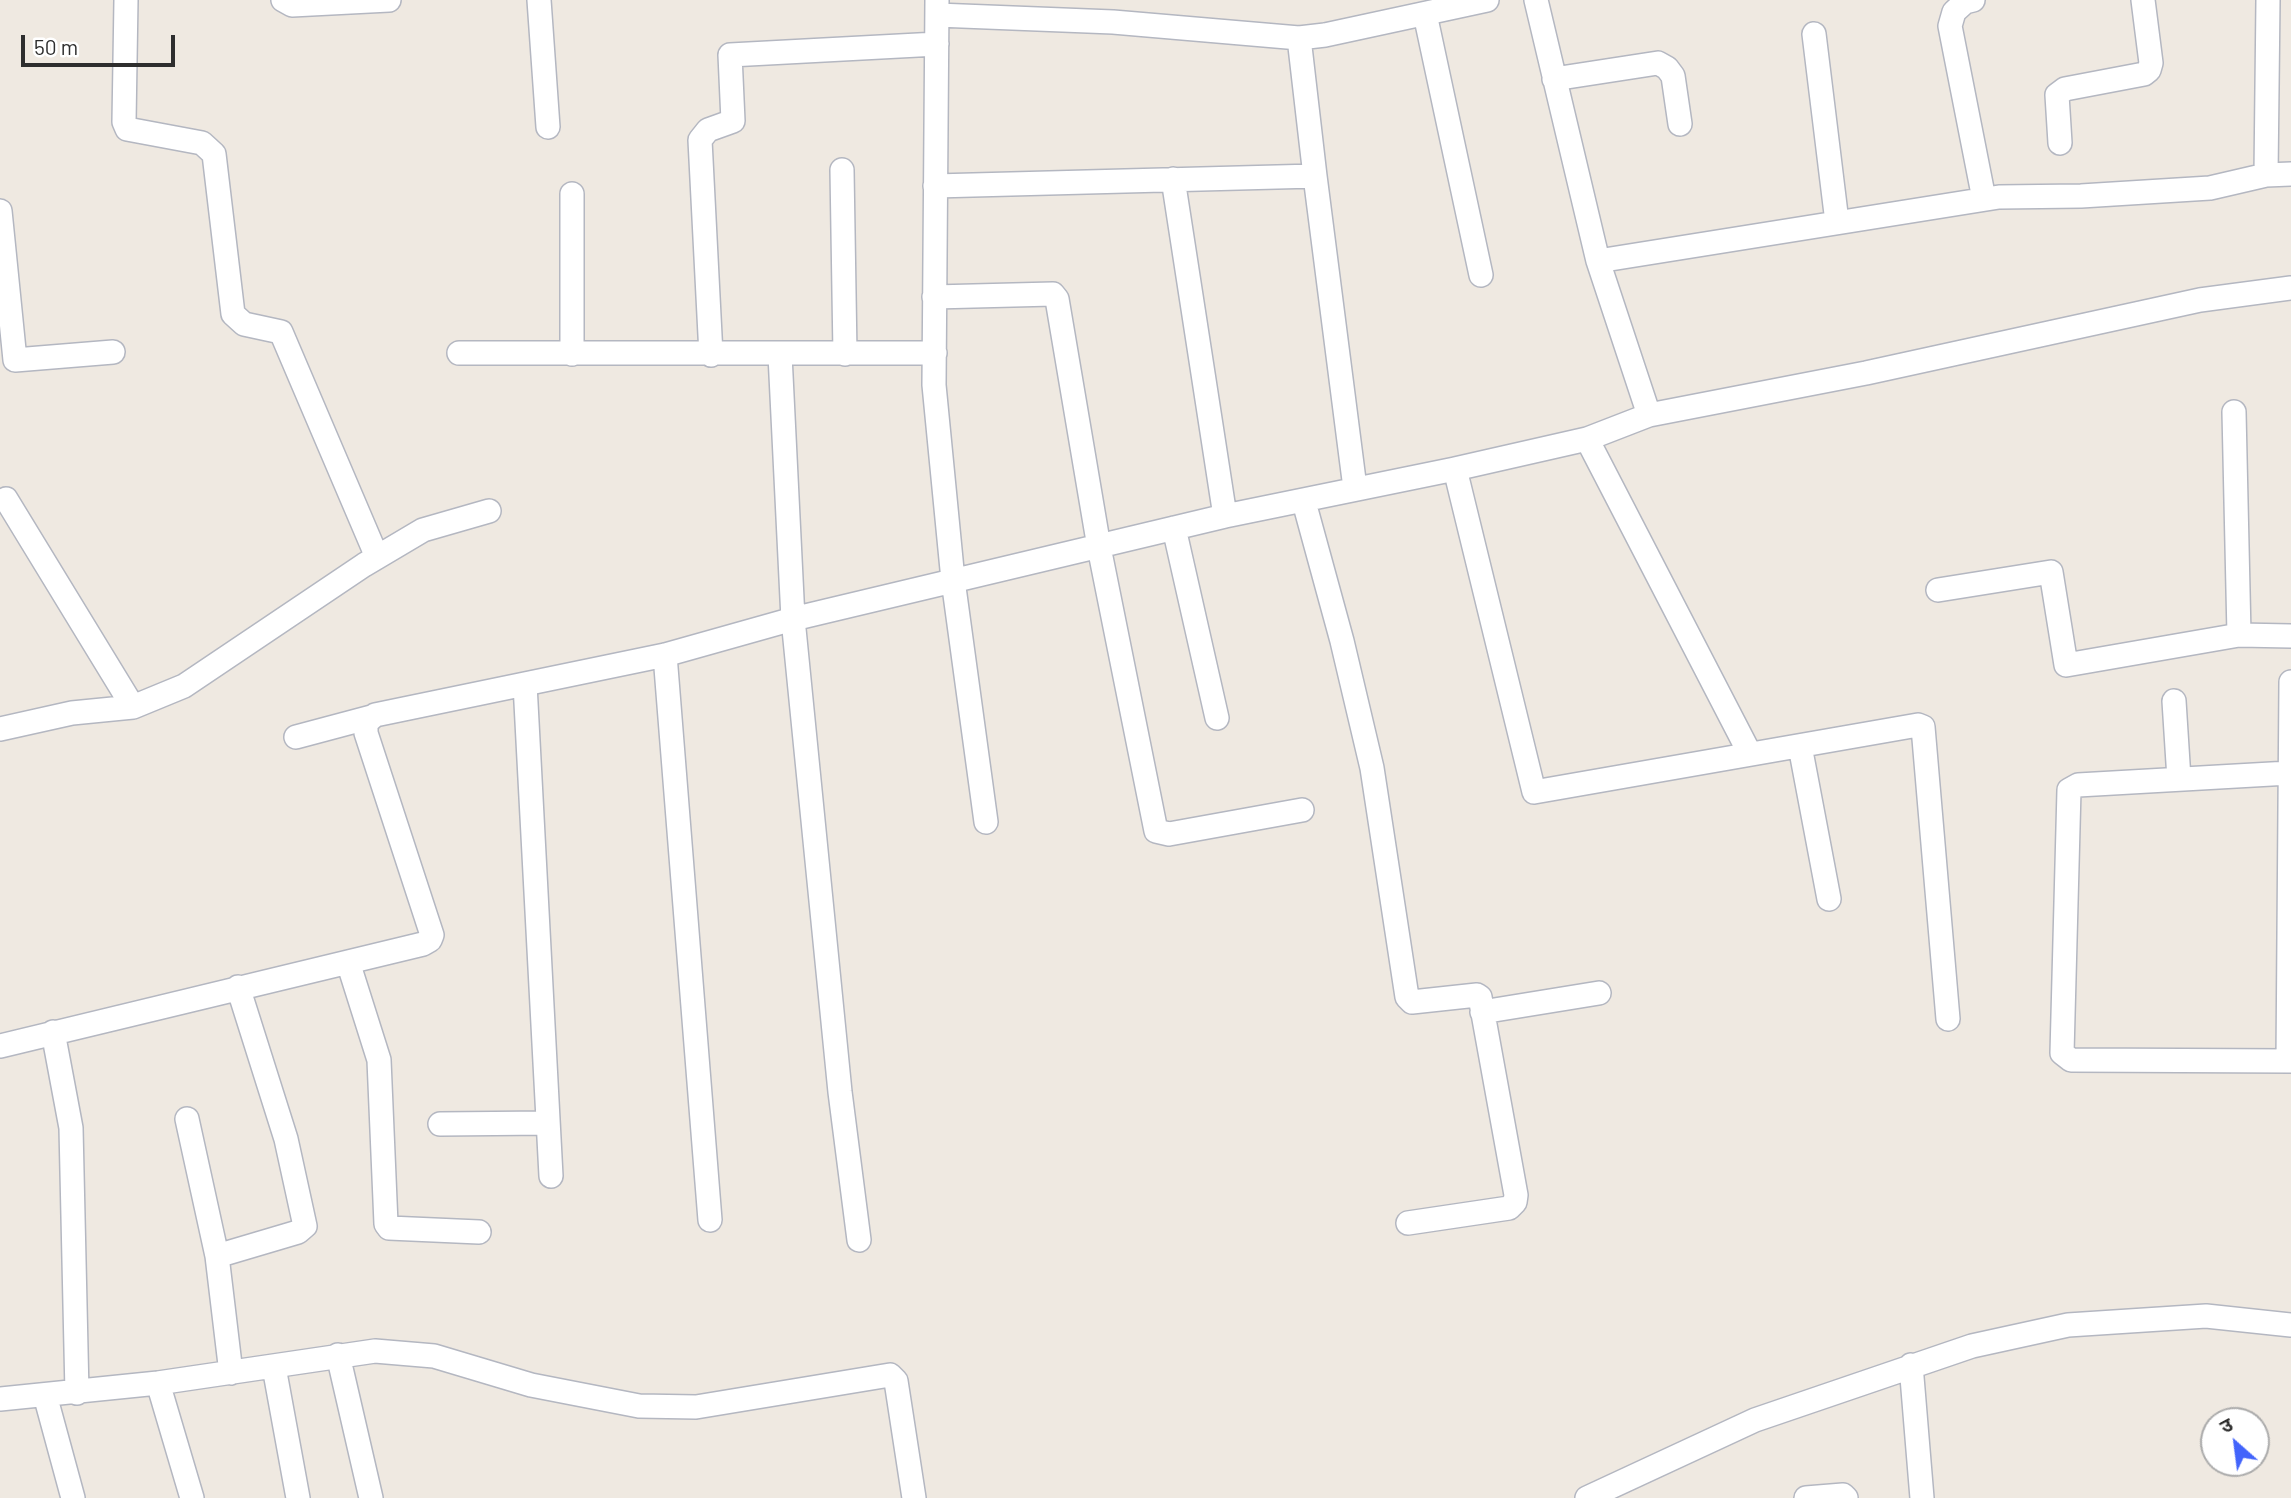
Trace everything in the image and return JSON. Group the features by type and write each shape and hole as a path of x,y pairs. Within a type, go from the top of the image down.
{"street":[{"path":"126,0 124,122 127,129 202,143 214,153 233,314 244,324 281,332 377,558"},
{"path":"284,0 292,5 389,0"},
{"path":"539,0 548,127"},
{"path":"986,822 953,580 934,385 937,7 1299,38 1325,35 1487,0"},
{"path":"1536,0 1598,261 1649,415"},
{"path":"1973,0 1965,2 1954,12 1950,26 1984,199"},
{"path":"2060,143 2057,94 2065,89 2144,74 2149,70 2151,63 2143,0"},
{"path":"2266,175 2268,0"},
{"path":"1425,13 1481,275"},
{"path":"1814,34 1838,222"},
{"path":"1299,38 1355,488"},
{"path":"711,355 700,140 708,130 733,121 730,55 937,44"},
{"path":"1554,79 1658,63 1667,68 1672,76 1681,124"},
{"path":"842,170 845,354"},
{"path":"1598,261 1984,199 2210,188 2266,175 2291,174"},
{"path":"935,186 1315,176"},
{"path":"1173,180 1225,516"},
{"path":"572,194 572,354"},
{"path":"0,211 15,360 113,352"},
{"path":"296,737 371,717 665,655 953,580 1225,516 1304,502 1355,488 1587,439 1649,415 1866,373 2200,300 2291,288"},
{"path":"934,297 1056,296 1099,547 1156,831 1169,834 1302,810"},
{"path":"459,353 935,353"},
{"path":"780,355 793,620 840,1092 859,1240"},
{"path":"2234,412 2239,635"},
{"path":"1587,439 1750,754"},
{"path":"1455,469 1534,792 1919,725 1923,727 1948,1019"},
{"path":"6,499 132,707"},
{"path":"1304,502 1342,641 1372,768 1407,997 1417,1002 1477,995 1515,1202 1509,1208 1408,1223"},
{"path":"0,729 72,713 132,707 184,686 377,558 433,526 489,511"},
{"path":"1174,528 1217,718"},
{"path":"1938,590 2051,572 2066,666 2239,635 2291,636"},
{"path":"665,655 710,1220"},
{"path":"2289,773 2078,785 2067,794 2062,1054 2071,1060 2289,1061 2291,682"},
{"path":"525,684 551,1176"},
{"path":"2174,701 2179,779"},
{"path":"0,1046 423,944 432,935 366,733 366,723 371,717"},
{"path":"1800,746 1829,899"},
{"path":"348,962 379,1060 387,1224 389,1228 479,1232"},
{"path":"216,1256 298,1232 305,1226 286,1139 238,987"},
{"path":"1482,1012 1600,993"},
{"path":"53,1032 71,1128 77,1393"},
{"path":"187,1119 216,1256 232,1373"},
{"path":"440,1124 548,1123"},
{"path":"1587,1498 1755,1420 1972,1346 2068,1325 2206,1316 2291,1325"},
{"path":"0,1399 158,1384 375,1351 434,1356 531,1385 639,1406 709,1405 890,1375 895,1381 914,1498"},
{"path":"338,1355 370,1498"},
{"path":"1911,1365 1922,1498"},
{"path":"274,1367 298,1498"},
{"path":"158,1384 192,1498"},
{"path":"44,1395 73,1498"},
{"path":"1806,1498 1843,1495 1846,1498"}]}
